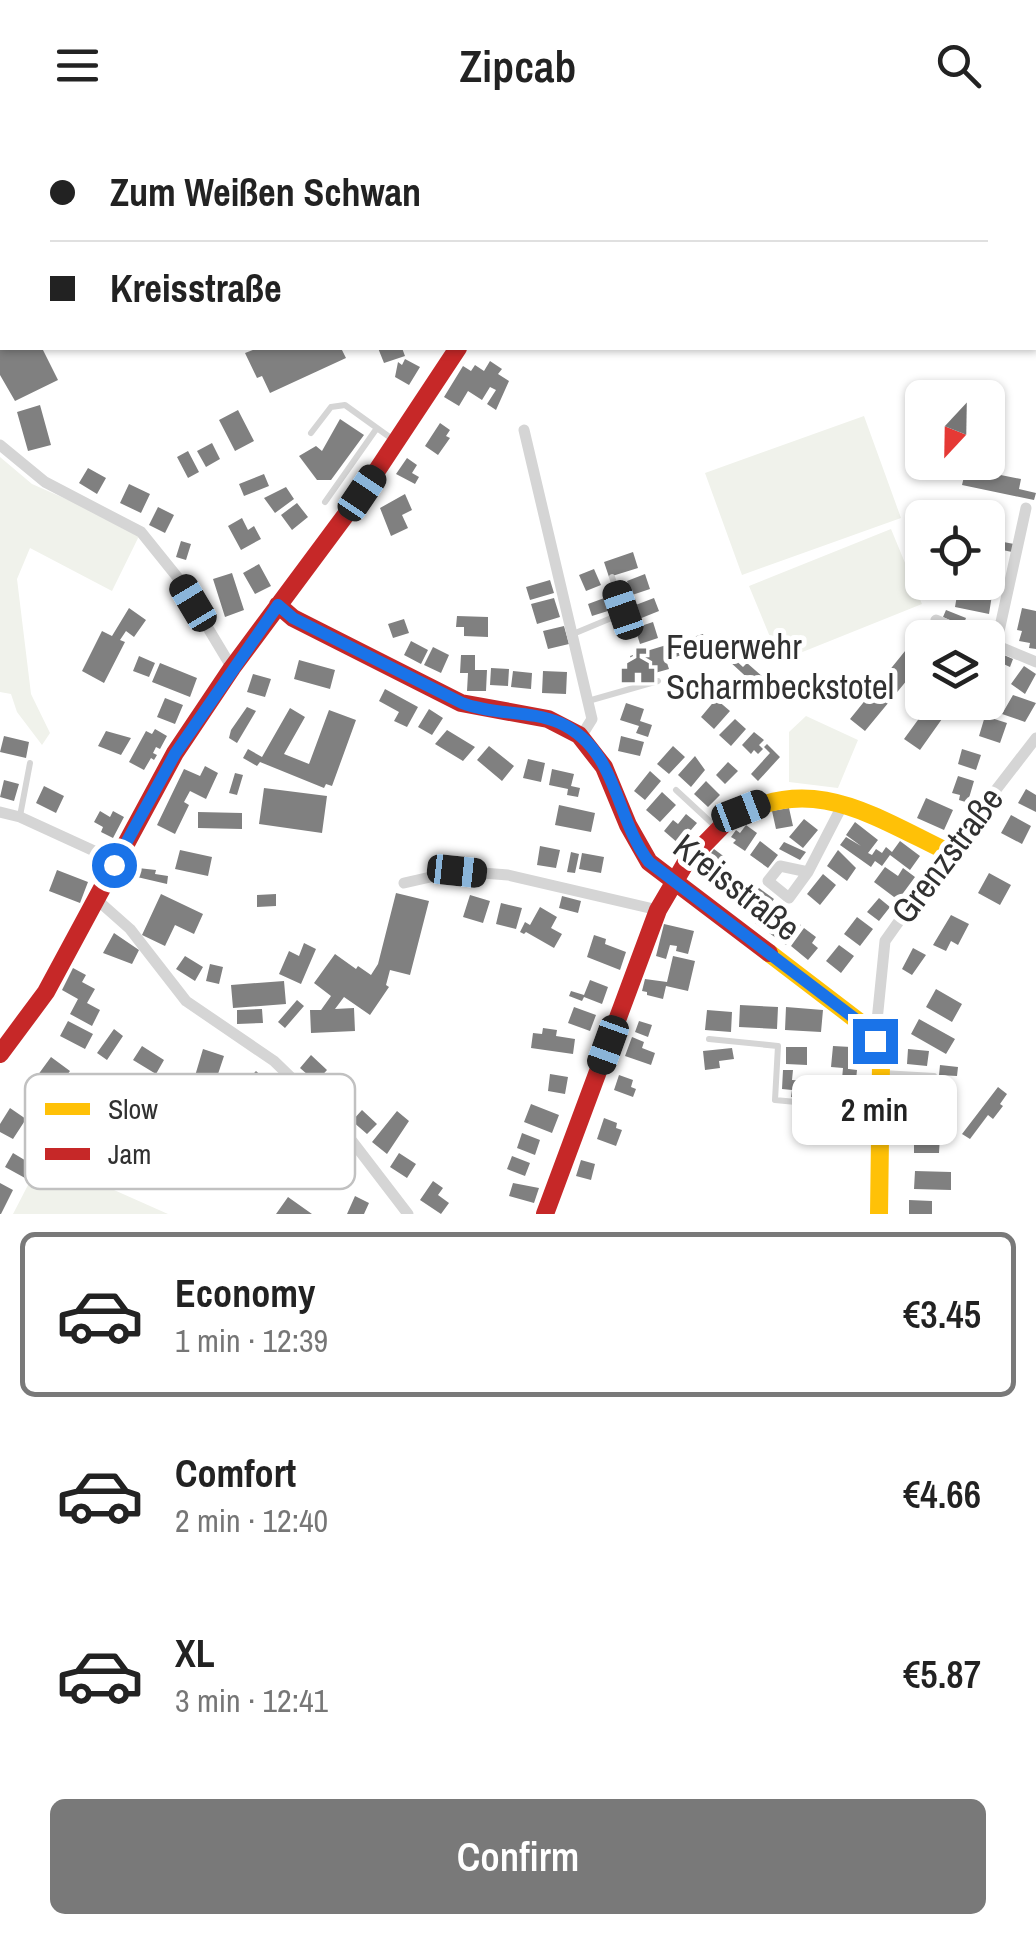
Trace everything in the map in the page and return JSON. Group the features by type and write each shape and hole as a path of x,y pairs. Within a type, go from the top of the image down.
{"street":[{"path":"0,1054 46,992 175,754 232,668 354,505 457,350"},
{"path":"278,605 293,618 462,703 481,710 557,722 582,736 592,718 524,430"},
{"path":"0,444 45,482 141,532 178,578 232,668"},
{"path":"998,620 1026,508"},
{"path":"1005,649 1036,662"},
{"name":"Kreisstraße","path":"582,736 607,767 635,844 649,862 858,1021 875,1041"},
{"name":"Grenzstraße","path":"875,1041 885,941 1036,738"},
{"path":"545,1214 671,880 717,828 741,811 784,797 824,799 948,852"},
{"path":"808,872 842,806"},
{"path":"0,812 20,817 116,860"},
{"path":"404,883 457,871 508,876 658,910"},
{"path":"96,898 130,929 186,1001 287,1074"},
{"path":"875,1041 882,1072 880,1214"},
{"path":"355,1145 408,1214"}],"lane":[{"path":"311,433 331,407 345,405 396,442"},
{"path":"325,502 377,428"},
{"path":"572,635 621,614 612,577"},
{"path":"588,701 658,681"},
{"path":"20,817 30,763"},
{"path":"676,790 717,828"},
{"path":"709,1039 778,1046 775,1100 882,1110"},
{"path":"882,1072 934,1076"}],"shaded area":[{"path":"864,416 901,518 742,575 705,473"},
{"path":"0,457 32,484 141,532 112,591 30,548 17,579 31,694 50,733 42,745 17,712 11,694 0,692"},
{"path":"891,529 905,563 905,600 920,600 922,604 780,661 749,586"},
{"path":"806,716 858,740 838,788 789,782 789,732"},
{"path":"26,1189 112,1189 168,1214 13,1214"}],"building":[{"path":"0,350 43,350 58,380 15,401 0,375"},
{"path":"342,350 346,358 270,393 262,376 257,378 245,353"},
{"path":"379,350 403,350 405,356 384,363"},
{"path":"405,359 420,367 409,385 395,377 398,362 402,365"},
{"path":"490,361 502,369 498,374 509,381 496,410 487,404 496,390 490,387 482,400 468,391 459,406 444,397 463,366 471,371 475,365 484,371"},
{"path":"40,405 51,445 28,451 17,412"},
{"path":"238,410 254,441 235,451 219,420"},
{"path":"340,419 364,435 331,480 317,480 299,456 316,446 322,451"},
{"path":"440,423 450,430 446,436 450,438 438,455 425,446"},
{"path":"212,443 220,459 206,467 197,451"},
{"path":"188,451 199,472 188,478 177,457"},
{"path":"407,458 417,465 412,473 419,477 415,484 396,474"},
{"path":"88,468 106,478 97,494 79,483"},
{"path":"264,474 269,486 244,496 239,484"},
{"path":"1005,476 1021,479 1019,489 1036,493 1034,500 962,485 963,480 1005,480"},
{"path":"129,484 150,494 141,513 120,503"},
{"path":"286,487 294,499 275,513 264,498"},
{"path":"405,494 412,510 402,515 408,528 391,536 380,508"},
{"path":"297,503 308,517 292,530 281,515"},
{"path":"158,507 174,515 165,533 149,525"},
{"path":"242,518 248,530 254,526 261,539 241,550 228,526"},
{"path":"181,541 191,544 186,560 176,557"},
{"path":"1005,542 1014,544 1012,552 1005,551"},
{"path":"633,552 638,568 609,577 604,562"},
{"path":"259,564 271,586 255,594 243,573"},
{"path":"594,569 601,585 586,591 579,575"},
{"path":"232,573 244,610 225,617 213,579"},
{"path":"645,574 650,589 632,595 627,581"},
{"path":"550,580 554,593 530,600 526,587"},
{"path":"607,597 611,610 592,616 588,604"},
{"path":"554,598 560,617 537,624 531,604"},
{"path":"654,598 659,611 639,619 633,606"},
{"path":"956,600 991,600 989,614 955,607"},
{"path":"129,608 146,620 134,637 126,631 120,640 125,642 104,683 82,671 102,631 112,636"},
{"path":"1022,608 1036,611 1036,649 1019,641"},
{"path":"946,610 966,618 950,620 943,617"},
{"path":"457,616 488,617 488,637 464,636 464,627 456,627"},
{"path":"404,619 409,633 393,638 388,624"},
{"path":"653,622 658,638 640,644 635,628"},
{"path":"564,626 569,644 548,649 543,631"},
{"path":"703,634 707,647 666,660 669,669 637,678 630,656"},
{"path":"411,641 428,650 421,664 404,655"},
{"path":"433,647 449,655 441,673 424,665"},
{"path":"905,651 905,683 865,731 850,719"},
{"path":"461,655 475,655 475,670 487,670 486,691 467,691 468,673 460,673"},
{"path":"139,656 155,663 149,677 133,671"},
{"path":"732,657 743,667 747,663 763,677 753,683 729,661"},
{"path":"299,660 335,670 330,689 294,679"},
{"path":"160,663 197,678 190,697 152,682"},
{"path":"1024,666 1036,674 1025,694 1011,684"},
{"path":"491,668 509,669 508,686 490,685"},
{"path":"513,671 532,673 531,689 511,687"},
{"path":"543,671 567,672 566,694 542,693"},
{"path":"253,674 271,679 265,697 247,692"},
{"path":"385,689 418,707 407,727 394,721 399,712 379,701"},
{"path":"1013,695 1036,703 1025,722 1005,715"},
{"path":"165,698 183,705 175,724 157,717"},
{"path":"716,699 730,711 714,729 701,717"},
{"path":"626,703 644,709 640,721 652,725 648,737 636,733 639,726 620,720"},
{"path":"247,707 256,711 237,743 229,738 231,730"},
{"path":"290,708 305,717 284,754 309,764 329,710 356,720 332,786 326,784 324,788 243,758 248,749 262,757"},
{"path":"429,709 443,718 432,735 418,727"},
{"path":"735,719 746,729 731,746 719,735"},
{"path":"918,720 941,720 920,750 904,739"},
{"path":"984,720 1007,723 1000,743 979,736"},
{"path":"155,729 167,736 144,770 129,762 146,731 152,734"},
{"path":"447,730 475,747 463,761 435,744"},
{"path":"106,731 131,738 121,755 98,746"},
{"path":"754,732 764,740 758,754 754,750 751,754 742,745"},
{"path":"4,736 29,742 26,758 0,752"},
{"path":"621,736 644,742 640,756 618,751"},
{"path":"767,744 780,757 758,781 751,774 770,753 764,747"},
{"path":"489,746 514,766 502,781 477,760"},
{"path":"673,746 685,757 669,774 657,764"},
{"path":"962,749 981,755 976,770 958,764"},
{"path":"695,756 705,770 691,787 678,775"},
{"path":"528,759 545,763 541,782 523,778"},
{"path":"728,762 738,771 725,784 716,775"},
{"path":"205,766 218,773 206,799 190,791 184,802 189,805 175,834 157,825 184,769 200,776"},
{"path":"552,769 574,774 571,786 580,788 578,797 567,795 568,789 549,785"},
{"path":"650,771 661,781 645,800 634,791"},
{"path":"235,773 243,775 237,795 229,793"},
{"path":"958,776 974,781 969,798 976,800 975,805 952,793"},
{"path":"4,780 19,784 14,801 0,797"},
{"path":"706,781 720,795 708,807 694,794"},
{"path":"44,786 64,796 56,813 36,803"},
{"path":"264,788 327,796 322,833 259,824"},
{"path":"1026,789 1036,795 1036,812 1018,803"},
{"path":"662,792 676,805 660,822 646,810"},
{"path":"926,798 953,810 944,830 917,818"},
{"path":"559,805 595,813 591,832 555,825"},
{"path":"789,808 793,826 776,829 772,811"},
{"path":"100,811 110,817 113,811 124,817 113,838 101,832 103,827 94,822"},
{"path":"198,812 242,813 242,829 198,828"},
{"path":"686,814 697,823 679,844 664,831 673,820 678,824"},
{"path":"1011,815 1031,826 1022,844 1001,833"},
{"path":"804,819 818,830 803,848 789,837"},
{"path":"855,822 878,840 868,853 872,855 876,849 882,853 886,847 892,852 900,841 920,856 910,870 890,855 882,866 875,861 871,867 840,845 846,837 861,846 846,835"},
{"path":"746,825 757,833 745,851 731,837"},
{"path":"760,841 778,855 768,868 750,855"},
{"path":"784,842 806,852 800,860 779,849"},
{"path":"540,846 560,850 556,868 537,865"},
{"path":"714,849 730,861 720,874 704,863"},
{"path":"180,850 212,857 208,876 175,869"},
{"path":"838,850 856,868 847,881 827,866"},
{"path":"571,852 579,854 575,873 567,872"},
{"path":"582,853 604,857 601,873 579,869"},
{"path":"885,867 898,876 903,868 915,877 898,900 874,882"},
{"path":"138,868 168,876 167,884 137,877"},
{"path":"57,870 88,882 80,903 49,891"},
{"path":"989,873 1011,885 1000,905 978,893"},
{"path":"823,874 836,885 820,905 807,894"},
{"path":"731,880 746,891 736,905 721,893"},
{"path":"759,888 774,899 765,911 750,900"},
{"path":"396,893 429,901 410,975 390,970 386,985 389,987 370,1015 344,997 335,1009 354,1008 355,1031 311,1033 310,1010 321,1010 331,996 314,983 335,954 371,975 378,964"},
{"path":"161,894 203,914 194,934 175,925 165,946 142,935"},
{"path":"276,894 276,906 257,907 257,895"},
{"path":"470,895 490,901 483,923 463,917"},
{"path":"562,896 581,901 578,913 559,908"},
{"path":"879,898 890,907 879,921 867,912"},
{"path":"501,903 522,908 516,929 496,924"},
{"path":"540,907 557,917 551,928 562,934 554,948 520,932 525,922 530,925"},
{"path":"761,914 775,923 782,914 801,925 786,945 755,923"},
{"path":"951,915 969,924 958,945 951,941 946,951 933,945"},
{"path":"857,917 873,929 860,946 844,934"},
{"path":"664,924 694,931 688,954 670,945 666,959 656,956"},
{"path":"804,928 816,937 812,943 818,948 808,960 791,946"},
{"path":"114,933 139,950 132,964 103,953"},
{"path":"594,935 626,952 620,970 587,957"},
{"path":"304,943 316,949 301,984 279,974 289,951 299,956"},
{"path":"839,945 854,956 841,973 826,961"},
{"path":"913,948 926,955 912,975 902,969"},
{"path":"185,956 203,967 195,981 176,969"},
{"path":"673,956 695,961 688,991 666,986 663,999 647,995 642,991 645,979 667,982"},
{"path":"210,964 223,967 219,984 206,981"},
{"path":"73,968 86,975 82,982 95,989 87,1003 100,1010 92,1026 70,1014 78,999 62,990"},
{"path":"590,980 608,987 602,1004 569,996 571,991 584,995"},
{"path":"284,981 286,1004 233,1008 231,985"},
{"path":"936,989 962,1004 952,1022 926,1007"},
{"path":"297,1000 304,1006 285,1028 278,1022"},
{"path":"740,1005 778,1007 777,1029 739,1027"},
{"path":"574,1007 596,1015 590,1031 568,1023"},
{"path":"786,1007 823,1010 821,1032 785,1030"},
{"path":"262,1009 263,1023 237,1024 237,1010"},
{"path":"707,1010 732,1012 731,1032 705,1030"},
{"path":"919,1019 955,1039 946,1054 911,1034"},
{"path":"68,1021 93,1034 85,1049 60,1036"},
{"path":"639,1021 652,1025 648,1037 635,1032"},
{"path":"543,1028 557,1030 556,1036 575,1039 573,1054 531,1048 533,1033 542,1034"},
{"path":"114,1029 123,1036 107,1060 97,1053"},
{"path":"632,1037 644,1042 642,1048 655,1053 651,1065 625,1056"},
{"path":"142,1046 164,1060 156,1074 133,1060"},
{"path":"833,1046 851,1047 849,1069 857,1070 856,1080 848,1080 846,1101 855,1101 854,1106 828,1099 830,1078 842,1079 843,1068 831,1067"},
{"path":"786,1047 807,1047 807,1065 786,1064"},
{"path":"732,1048 734,1059 719,1061 720,1068 705,1070 703,1051"},
{"path":"203,1049 224,1056 218,1074 196,1074"},
{"path":"908,1049 929,1051 927,1066 907,1064"},
{"path":"311,1055 327,1070 323,1074 307,1074 300,1068"},
{"path":"51,1057 70,1071 68,1074 39,1074"},
{"path":"940,1065 958,1067 957,1076 939,1075"},
{"path":"783,1070 793,1070 792,1080 808,1081 807,1098 791,1097 792,1090 782,1089"},
{"path":"550,1074 568,1077 565,1094 548,1091"},
{"path":"619,1075 633,1080 633,1097 614,1090"},
{"path":"998,1087 1007,1094 1000,1104 1003,1106 993,1119 988,1115 970,1139 962,1134"},
{"path":"913,1091 952,1102 949,1113 925,1106 924,1111 910,1109"},
{"path":"531,1104 559,1115 552,1133 524,1122"},
{"path":"10,1108 25,1118 13,1139 0,1132 0,1124"},
{"path":"362,1110 377,1124 367,1134 355,1124"},
{"path":"397,1111 409,1121 387,1154 372,1142"},
{"path":"604,1118 617,1123 616,1128 622,1130 616,1146 597,1139"},
{"path":"522,1133 540,1140 535,1155 517,1148"},
{"path":"914,1135 940,1136 939,1153 914,1153"},
{"path":"13,1153 25,1160 25,1178 5,1167"},
{"path":"399,1153 416,1164 407,1178 390,1167"},
{"path":"512,1156 530,1163 525,1176 507,1169"},
{"path":"581,1160 595,1164 591,1180 576,1176"},
{"path":"915,1171 951,1172 951,1190 914,1189"},
{"path":"433,1181 443,1188 438,1195 449,1203 441,1214 420,1200"},
{"path":"0,1183 13,1190 1,1214 0,1214"},
{"path":"513,1183 539,1188 534,1203 509,1196"},
{"path":"355,1196 369,1203 364,1214 347,1214"},
{"path":"288,1197 312,1214 276,1214"},
{"path":"909,1200 932,1201 932,1214 909,1214"}],"traffic: slow":[{"path":"726,822 756,807 812,799 866,813 948,852"},
{"path":"769,953 858,1021 875,1041 881,1063 879,1214"}],"traffic: jam":[{"path":"0,1054 46,992 175,753 232,668 362,493 457,350"},
{"path":"278,605 293,618 461,703 548,719 579,735 604,767 628,825 649,862 769,953"},
{"path":"545,1214 658,910 685,864 726,822"}],"place":[{"name":"Feuerwehr Scharmbeckstotel","path":"638,666"}],"route":[{"path":"114,865 175,754 278,605 293,618 462,703 481,710 539,717 582,736 607,767 635,844 649,862 858,1021 875,1041"}]}
